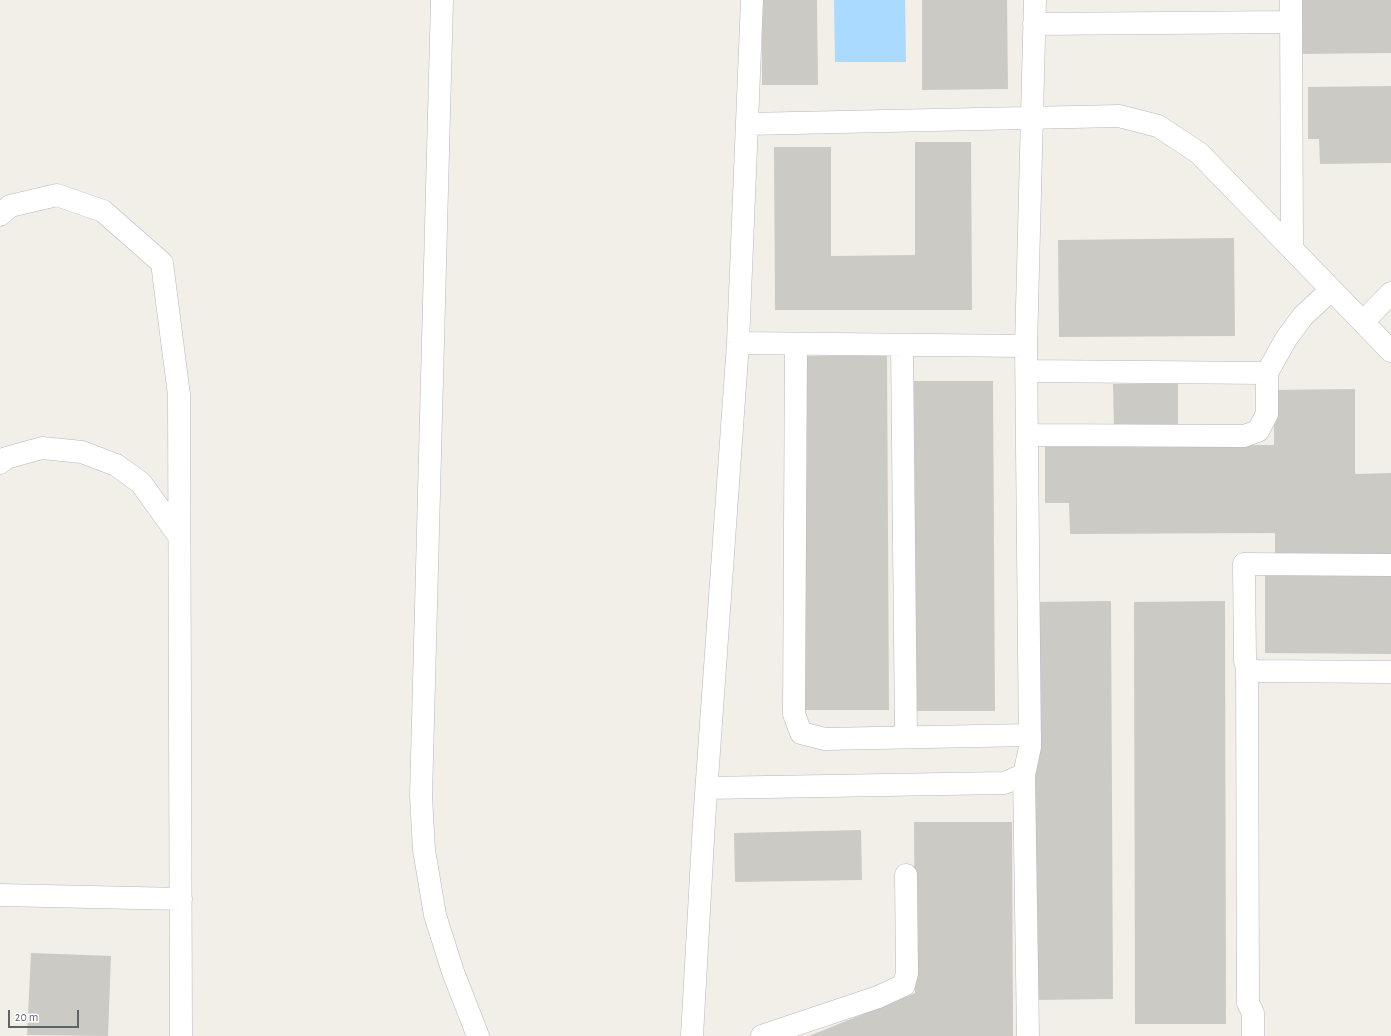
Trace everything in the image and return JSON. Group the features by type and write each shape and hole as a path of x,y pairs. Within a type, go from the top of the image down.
{"lane":[{"path":"442,0 421,796 424,850 435,915 453,972 478,1036"},
{"path":"692,1036 707,788 738,343 752,0"},
{"path":"1028,1036 1024,775 1030,747 1026,346 1035,0"},
{"path":"1291,0 1292,248"},
{"path":"1034,24 1291,22"},
{"path":"747,124 1119,116 1158,126 1198,153 1391,351"},
{"path":"0,215 10,206 57,195 103,211 162,263 179,395 181,1036"},
{"path":"1028,435 1244,436 1258,431 1267,414 1268,373 1286,339 1302,316 1331,290"},
{"path":"1363,322 1391,293"},
{"path":"738,343 1026,346"},
{"path":"796,344 794,714 801,733 825,739 906,736 1030,735"},
{"path":"902,345 906,736"},
{"path":"1027,371 1268,373"},
{"path":"0,463 6,458 42,448 82,452 116,465 141,483 180,536"},
{"path":"1253,1036 1253,1013 1248,1003 1247,668 1245,661 1244,564 1391,565"},
{"path":"1247,668 1256,671 1391,672"},
{"path":"707,788 1004,783 1024,775"},
{"path":"762,1036 878,997 904,985 907,973 906,875"},
{"path":"0,895 181,899"}],"water":[{"path":"834,0 905,0 906,62 835,62"}],"building":[{"path":"762,0 817,0 818,85 762,85"},
{"path":"922,0 1007,0 1008,89 922,90"},
{"path":"1300,0 1391,0 1391,53 1300,54"},
{"path":"1391,86 1391,163 1320,164 1319,139 1308,139 1308,87"},
{"path":"915,142 971,142 972,310 775,310 774,147 831,147 831,256 915,255"},
{"path":"1234,238 1235,336 1059,337 1058,240"},
{"path":"887,355 889,710 805,710 803,356"},
{"path":"914,381 993,381 995,711 915,711"},
{"path":"1178,383 1178,431 1114,431 1113,384"},
{"path":"1355,389 1355,474 1391,473 1391,554 1275,554 1275,533 1070,534 1069,503 1045,503 1045,446 1274,445 1274,390"},
{"path":"1265,573 1391,574 1391,654 1265,653"},
{"path":"1111,601 1113,999 1034,1000 1032,602"},
{"path":"1225,601 1226,1024 1135,1024 1134,602"},
{"path":"914,822 1012,822 1013,1036 809,1036 915,993"},
{"path":"861,830 862,880 735,882 734,833"},
{"path":"31,953 111,956 108,1036 27,1035"}]}
